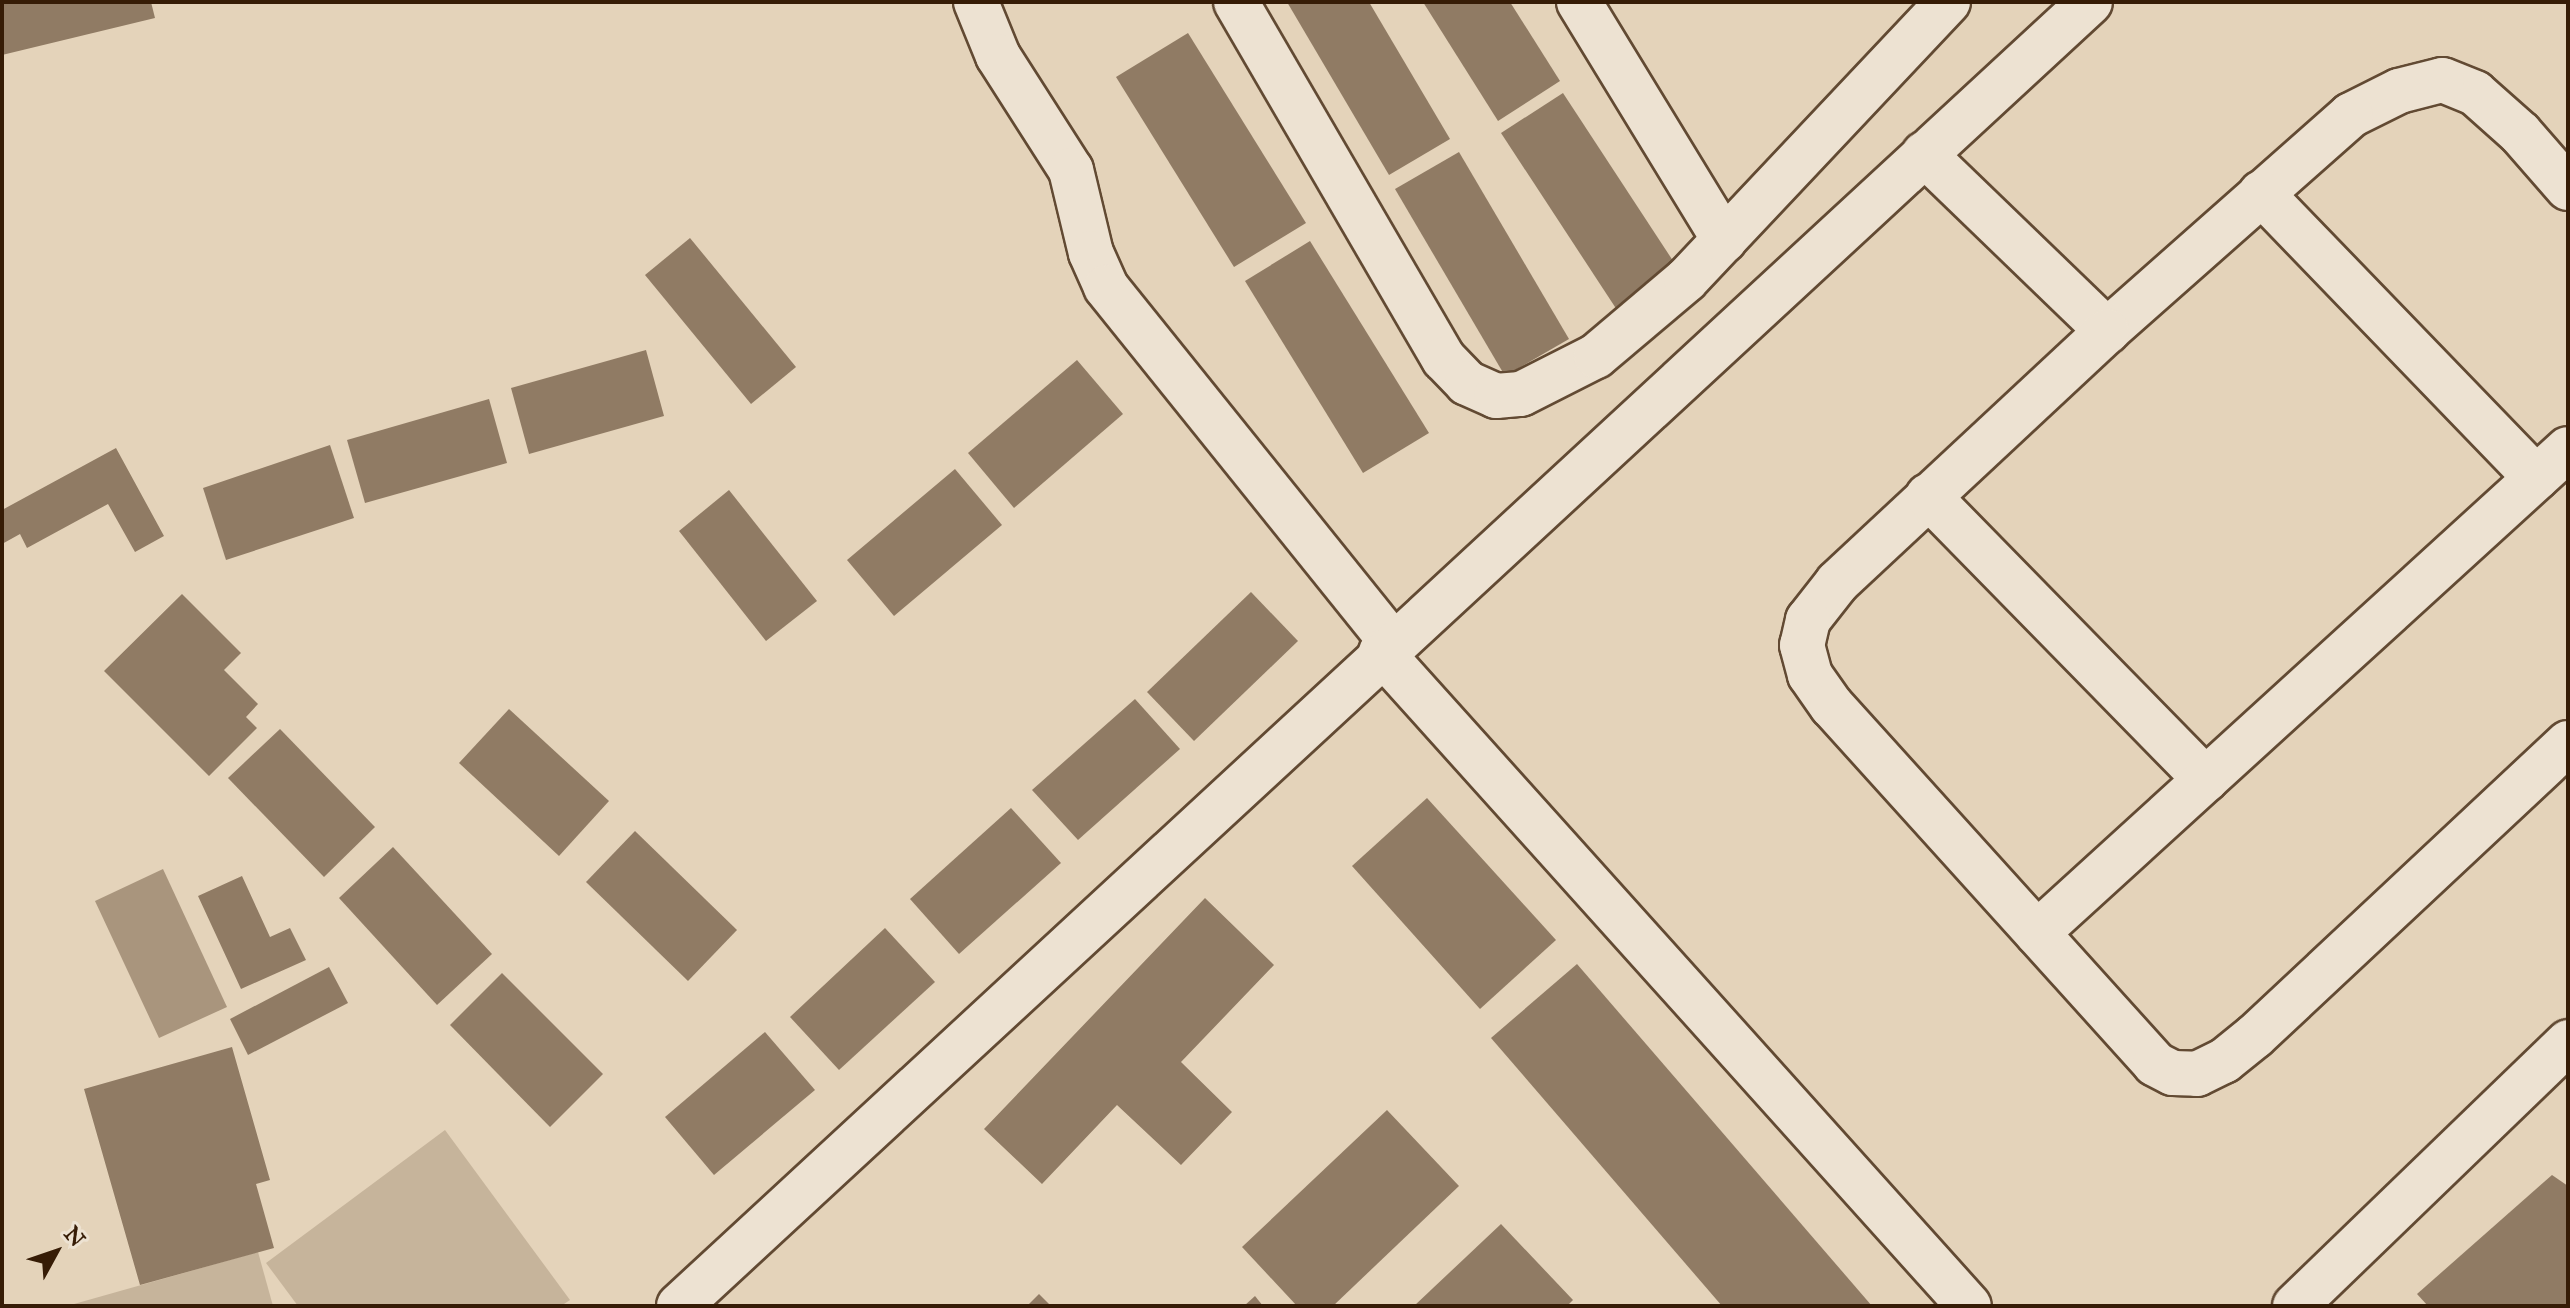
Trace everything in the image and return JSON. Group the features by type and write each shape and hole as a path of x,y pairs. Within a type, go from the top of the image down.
{"street":[{"path":"976,2 998,56 1071,170 1091,253 1106,287 1387,647 1969,1306"},
{"path":"1236,2 1444,359 1467,383 1496,396 1521,394 1596,356 1686,280 1948,2"},
{"path":"1579,2 1724,240"},
{"path":"679,1306 1387,647 1924,154 2080,5"},
{"path":"2568,188 2520,133 2475,93 2442,80 2399,91 2351,115 2107,331 1837,583 1808,620 1802,645 1810,675 1832,706 2155,1064 2173,1073 2197,1074 2255,1036 2568,743"},
{"path":"1924,154 2107,331"},
{"path":"2261,193 2536,478"},
{"path":"2037,933 2568,449"},
{"path":"1928,496 2206,780"},
{"path":"2295,1306 2568,1042"}],"shaded area":[{"path":"163,869 227,1007 159,1038 95,901"},
{"path":"445,1130 570,1300 561,1306 298,1306 266,1263"},
{"path":"258,1252 273,1306 67,1306"}],"building":[{"path":"2,2 151,2 155,18 2,55"},
{"path":"1287,2 1369,2 1450,139 1389,175"},
{"path":"1423,2 1510,2 1560,81 1498,121"},
{"path":"1188,33 1306,223 1234,267 1116,77"},
{"path":"1563,93 1679,270 1617,310 1501,133"},
{"path":"1459,152 1569,339 1505,376 1395,189"},
{"path":"690,238 796,367 751,404 645,275"},
{"path":"1310,241 1429,433 1363,473 1245,281"},
{"path":"646,350 664,416 529,454 511,388"},
{"path":"1077,360 1123,414 1014,508 968,453"},
{"path":"489,399 507,463 365,503 347,440"},
{"path":"330,445 354,518 226,560 203,488"},
{"path":"116,448 164,536 135,552 108,504 27,548 20,534 2,544 2,510"},
{"path":"955,469 1002,525 894,616 847,560"},
{"path":"729,490 817,601 766,641 679,531"},
{"path":"1251,592 1298,641 1194,741 1147,692"},
{"path":"182,594 241,653 224,670 258,704 246,717 257,728 209,776 104,671"},
{"path":"1135,699 1180,749 1078,840 1032,790"},
{"path":"509,709 609,801 559,856 459,763"},
{"path":"280,729 375,827 324,877 228,778"},
{"path":"1427,798 1556,940 1480,1009 1352,866"},
{"path":"1011,808 1061,863 959,954 910,899"},
{"path":"635,831 737,930 688,981 586,882"},
{"path":"393,847 492,954 437,1005 339,898"},
{"path":"242,876 270,937 290,928 306,960 241,989 198,896"},
{"path":"1205,898 1274,965 1181,1062 1232,1112 1181,1165 1117,1105 1042,1184 984,1129"},
{"path":"885,928 935,982 839,1070 790,1017"},
{"path":"1577,964 1872,1306 1722,1306 1491,1038"},
{"path":"329,967 348,1003 248,1055 230,1019"},
{"path":"502,973 603,1074 550,1127 450,1025"},
{"path":"765,1032 815,1090 714,1175 665,1117"},
{"path":"232,1047 270,1180 256,1184 274,1248 140,1285 84,1089"},
{"path":"1387,1110 1459,1186 1333,1306 1297,1306 1242,1247"},
{"path":"2552,1175 2568,1186 2568,1306 2428,1306 2417,1294"},
{"path":"1501,1224 1573,1300 1567,1306 1414,1306"},
{"path":"1039,1294 1051,1306 1027,1306"},
{"path":"1255,1296 1263,1306 1244,1306"}]}
